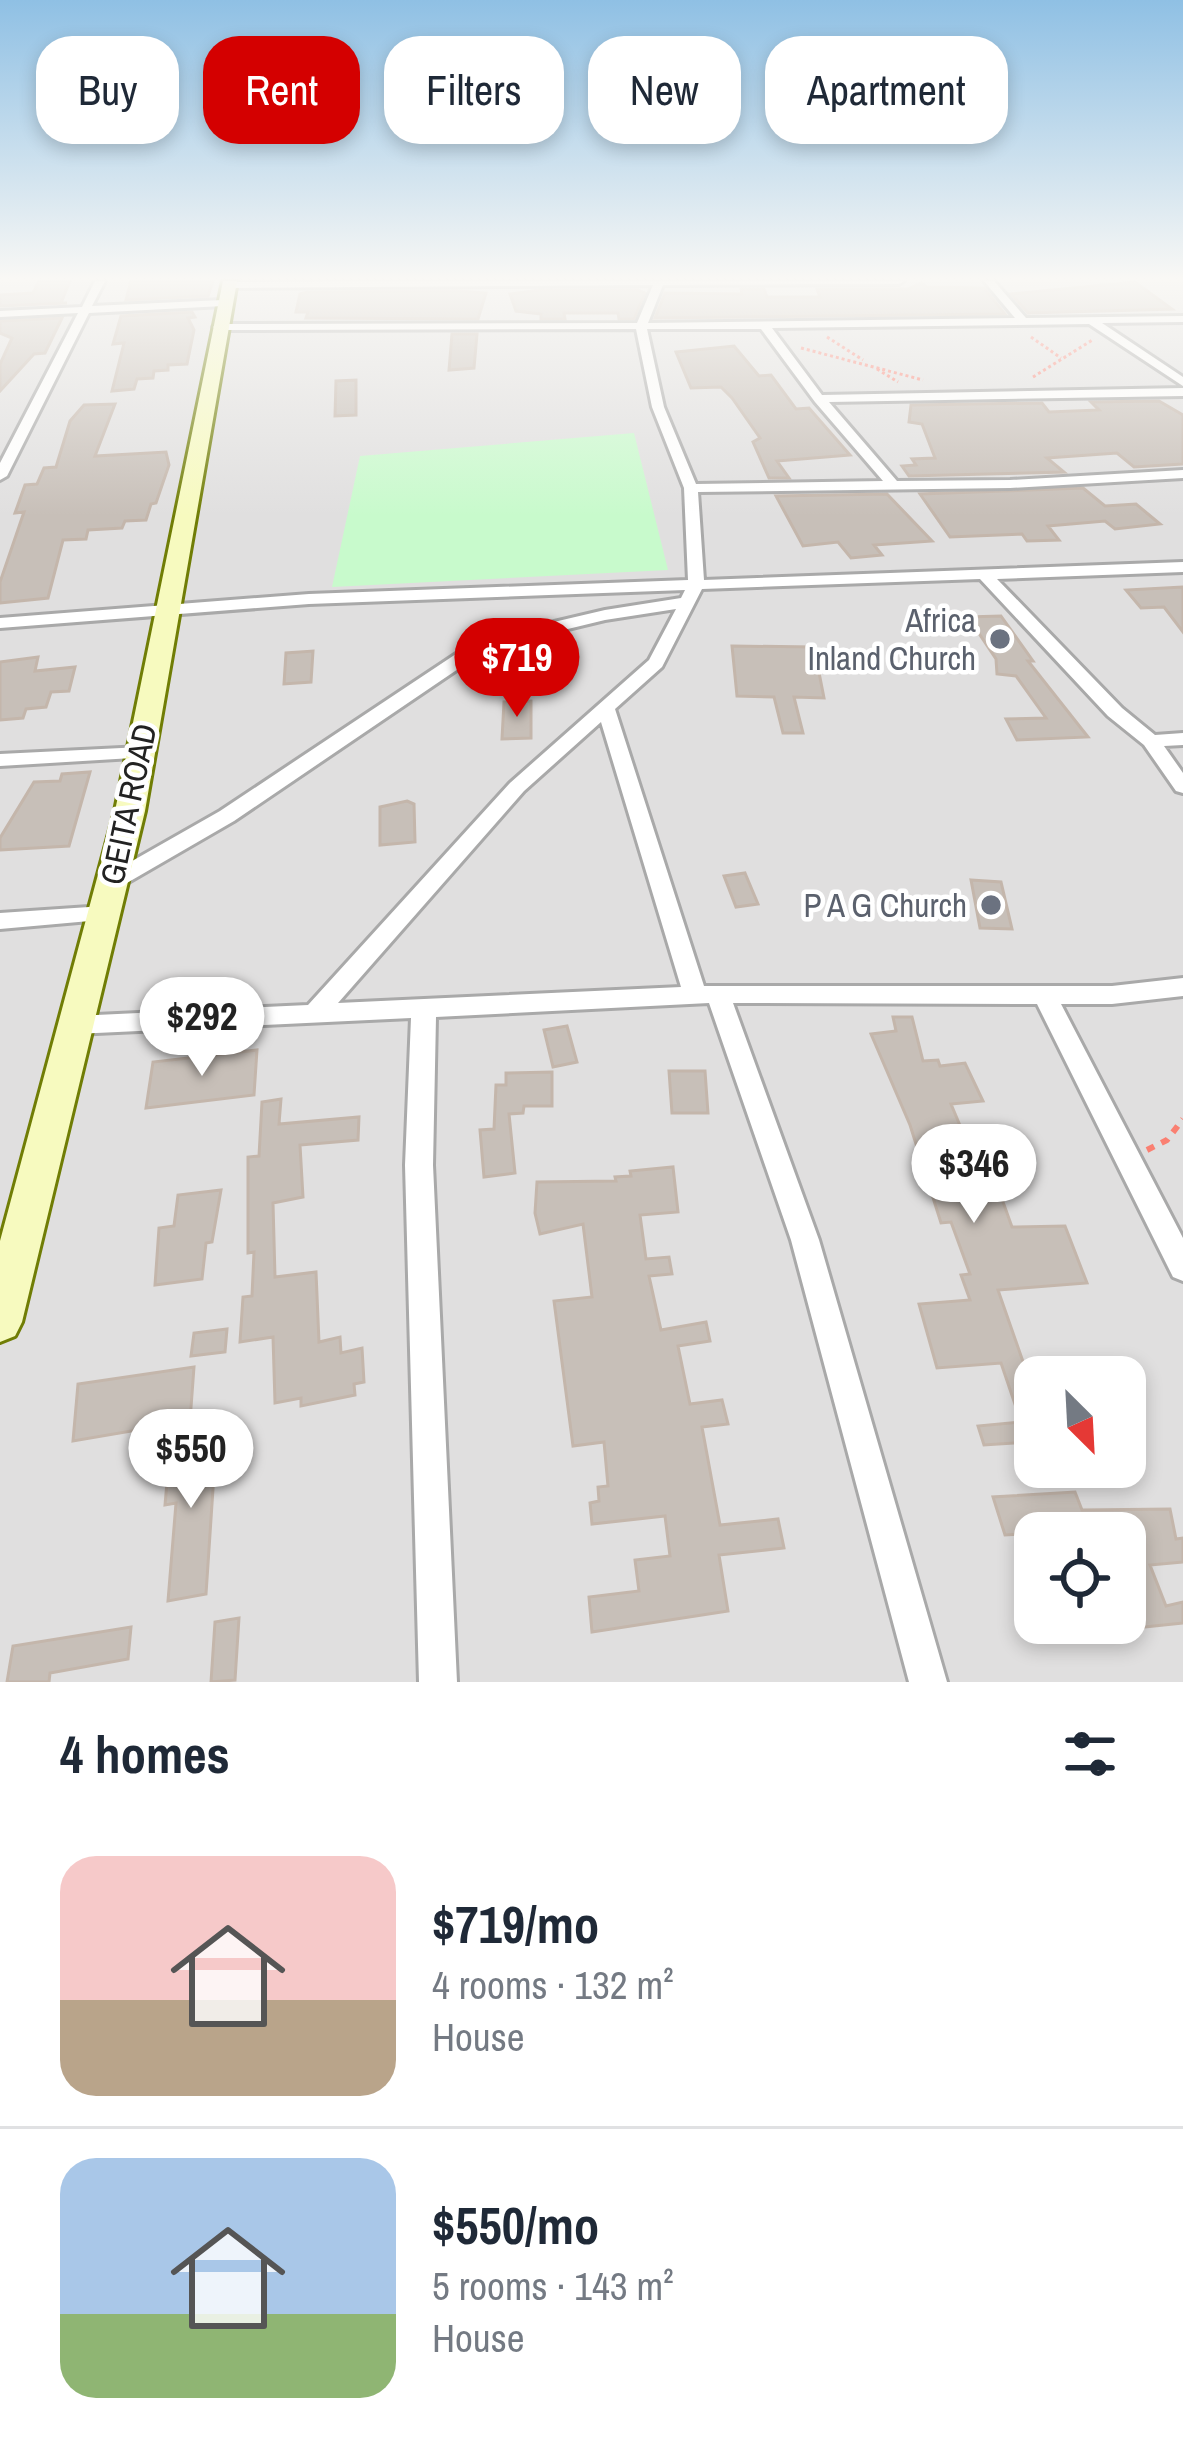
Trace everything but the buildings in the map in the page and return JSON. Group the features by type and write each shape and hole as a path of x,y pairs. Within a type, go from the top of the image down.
{"main road":[{"name":"GEITA ROAD","path":"0,1322 142,753 214,359"}],"street":[{"path":"0,476 61,359"},
{"path":"314,1014 517,787 656,663 691,593 691,488 658,407 648,359"},
{"path":"790,359 894,486"},
{"path":"1152,359 1183,382"},
{"path":"819,399 1183,392"},
{"path":"691,488 894,486 1183,474"},
{"path":"0,622 167,608 691,593 1183,567"},
{"path":"984,574 1115,712 1151,741 1183,787"},
{"path":"112,882 227,816 483,644 691,593"},
{"path":"606,708 706,994 805,1240 928,1682"},
{"path":"1151,741 1183,739"},
{"path":"0,760 142,753"},
{"path":"0,921 104,914"},
{"path":"76,1025 706,994 1112,994 1183,987"},
{"path":"1044,994 1183,1268"},
{"path":"424,1008 418,1165 437,1682"}],"path":[{"path":"850,359 936,383"},
{"path":"862,359 924,397"},
{"path":"1000,396 1063,360"},
{"path":"1129,1160 1167,1140 1183,1119"}],"shaded area":[{"path":"0,359 1183,359 1183,1682 0,1682"}],"green space":[{"path":"634,433 668,570 332,587 360,456"}],"place":[{"name":"Africa Inland Church","path":"1000,639"},
{"name":"P A G Church","path":"991,905"}]}
